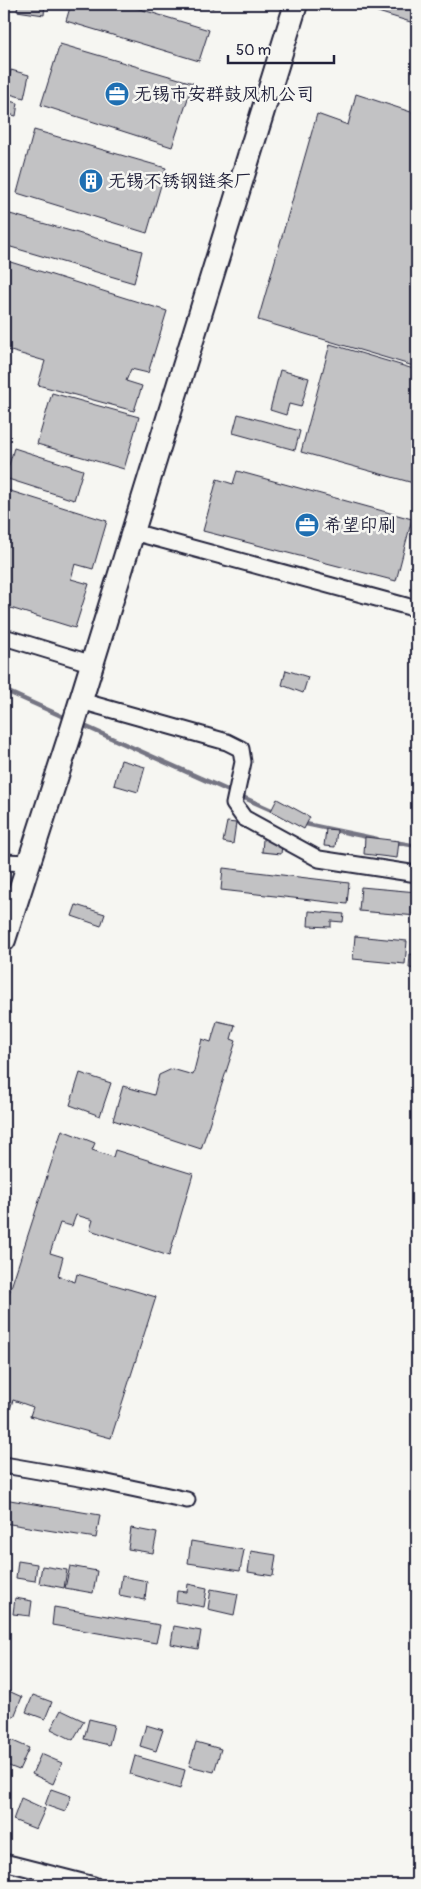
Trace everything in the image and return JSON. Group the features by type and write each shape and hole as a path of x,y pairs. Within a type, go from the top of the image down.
{"street":[{"path":"4,940 77,714 296,4"},
{"path":"133,532 417,609"},
{"path":"4,637 92,664"},
{"path":"77,714 227,742 241,749 243,762 234,804 244,818 319,859 417,874"},
{"path":"4,862 29,863"},
{"path":"4,1465 103,1482 188,1500"},
{"path":"4,1862 94,1885"}],"building":[{"path":"18,4 45,4 44,15 17,11"},
{"path":"71,4 123,4 209,30 199,61 66,21"},
{"path":"200,4 214,4 213,8"},
{"path":"352,4 417,4 417,24"},
{"name":"无锡市安群鼓风机公司","path":"60,44 193,83 172,147 41,105"},
{"path":"11,70 29,75 24,98 6,93"},
{"path":"356,94 417,114 417,367 258,320 317,114 348,125"},
{"path":"4,100 18,103 16,116 4,113"},
{"name":"无锡不锈钢链条厂","path":"34,130 166,168 147,233 17,193"},
{"path":"10,214 142,251 134,283 4,245"},
{"path":"4,260 167,311 148,373 131,369 126,381 142,386 134,411 38,385 45,361 4,349"},
{"path":"330,344 417,370 417,484 301,452"},
{"path":"4,355 8,357 4,370"},
{"path":"280,370 309,378 301,407 289,404 286,415 270,410"},
{"path":"52,393 139,417 124,469 37,444"},
{"path":"238,414 300,431 295,450 233,433"},
{"path":"14,448 83,470 74,500 5,478"},
{"name":"希望印刷","path":"237,471 412,519 396,581 203,531 217,479 233,484"},
{"path":"4,489 107,521 93,569 75,564 71,579 89,584 75,628 4,606"},
{"path":"286,670 308,677 303,693 282,685"},
{"path":"121,760 145,767 138,792 114,785"},
{"path":"277,799 310,817 304,829 271,811"},
{"path":"227,822 236,823 233,844 223,842"},
{"path":"264,826 283,835 281,854 262,852"},
{"path":"326,829 337,830 335,847 324,846"},
{"path":"365,837 399,841 397,858 364,854"},
{"path":"223,868 349,883 347,904 221,890"},
{"path":"361,887 417,892 417,916 359,911"},
{"path":"76,905 105,914 101,926 72,916"},
{"path":"309,911 344,914 343,922 331,921 331,927 308,926"},
{"path":"355,936 407,941 405,964 353,959"},
{"path":"410,954 417,955 417,969 409,968"},
{"path":"217,1021 235,1025 231,1039 236,1041 201,1149 113,1120 123,1086 154,1095 159,1075 172,1069 193,1075 202,1039 211,1042"},
{"path":"80,1073 111,1083 100,1116 70,1105"},
{"path":"62,1130 95,1143 92,1150 113,1157 115,1150 193,1174 169,1256 90,1230 93,1220 76,1215 72,1226 60,1223 50,1253 63,1257 58,1276 75,1282 77,1274 156,1297 111,1438 30,1416 33,1407 13,1400 10,1409 4,1407 4,1309"},
{"path":"4,1499 100,1515 96,1538 4,1523"},
{"path":"131,1528 157,1533 153,1553 128,1549"},
{"path":"191,1541 244,1550 240,1571 188,1563"},
{"path":"251,1551 276,1555 273,1576 248,1572"},
{"path":"18,1561 37,1564 35,1581 16,1578"},
{"path":"42,1566 67,1570 64,1588 39,1583"},
{"path":"70,1566 97,1571 93,1593 65,1588"},
{"path":"122,1576 147,1581 145,1600 119,1595"},
{"path":"188,1584 207,1588 204,1607 176,1602 177,1591 187,1592"},
{"path":"211,1589 238,1594 234,1615 208,1609"},
{"path":"15,1598 32,1601 30,1616 13,1614"},
{"path":"54,1607 160,1625 156,1643 52,1625"},
{"path":"174,1626 201,1631 198,1649 171,1644"},
{"path":"4,1689 22,1697 14,1717 4,1712"},
{"path":"33,1695 52,1702 45,1719 26,1712"},
{"path":"61,1710 84,1721 73,1740 51,1729"},
{"path":"89,1719 114,1725 109,1745 84,1739"},
{"path":"146,1725 163,1730 156,1751 140,1746"},
{"path":"6,1738 29,1748 19,1770 4,1764 4,1743"},
{"path":"196,1742 221,1749 214,1772 189,1766"},
{"path":"41,1754 62,1763 53,1784 32,1774"},
{"path":"135,1756 185,1770 180,1789 130,1774"},
{"path":"51,1789 71,1796 65,1812 45,1805"},
{"path":"21,1798 45,1809 36,1829 13,1820"}],"waterway":[{"path":"4,690 68,719"},
{"path":"80,724 276,812"},
{"path":"301,823 377,839"},
{"path":"394,842 417,846"}],"place":[{"name":"无锡市安群鼓风机公司","path":"117,94"},
{"name":"无锡不锈钢链条厂","path":"91,181"},
{"name":"希望印刷","path":"307,525"}]}
